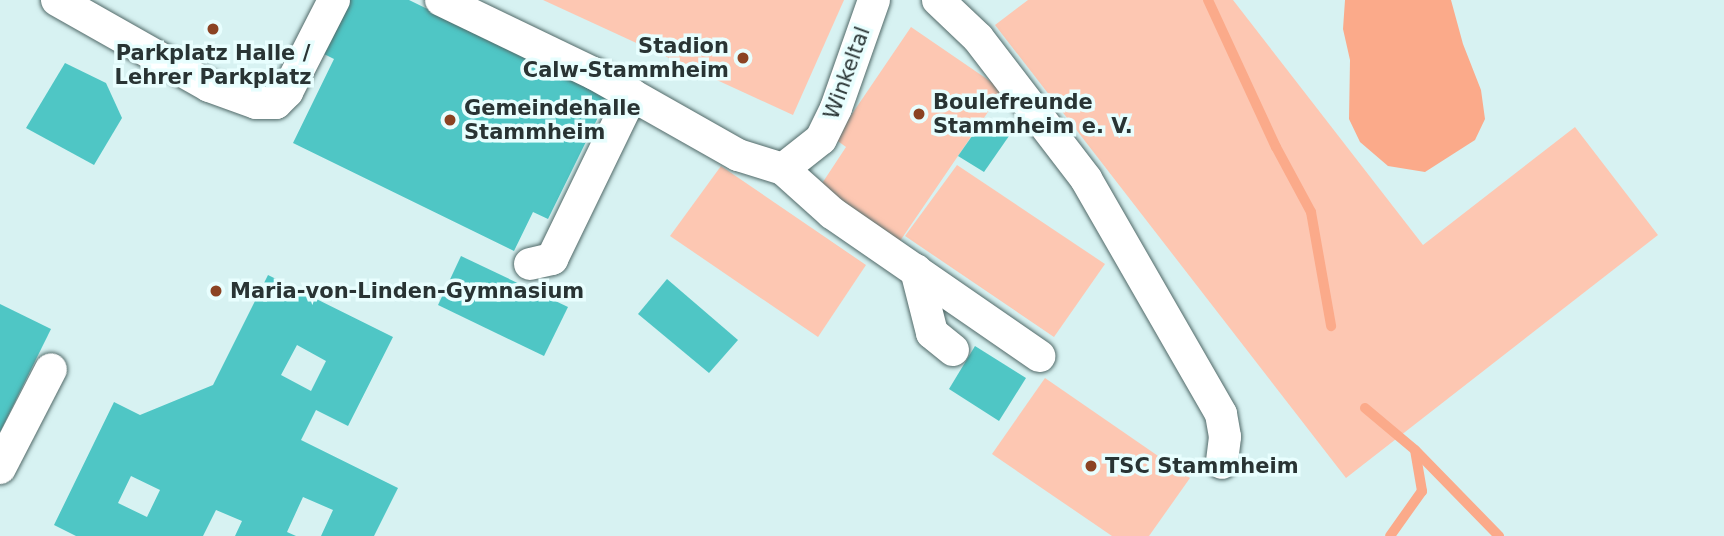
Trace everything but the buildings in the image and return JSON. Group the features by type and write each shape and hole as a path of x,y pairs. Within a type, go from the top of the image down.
{"lane":[{"path":"57,0 209,86 256,103 276,103 287,92 334,0"},
{"path":"441,0 632,94 738,155 783,169 832,213 1039,356"},
{"name":"Winkeltal","path":"783,169 821,139 836,108 874,0"},
{"path":"938,0 978,38 1086,179 1221,414 1225,437 1222,463"},
{"path":"530,264 552,259 632,94"},
{"path":"916,270 932,332 953,351"},
{"path":"0,468 51,369"}],"shaded area":[{"name":"Stadion Calw-Stammheim","path":"543,0 844,0 793,115"},
{"path":"1028,0 1233,0 1423,245 1575,127 1658,235 1346,478 995,25"},
{"path":"1345,0 1451,0 1463,44 1481,90 1485,119 1475,140 1425,172 1388,166 1360,142 1349,119 1350,60 1343,29"},
{"name":"Boulefreunde Stammheim e. V.","path":"911,27 1003,90 900,241 819,188 846,147 835,139"},
{"path":"957,165 1105,264 1054,337 905,236"},
{"path":"721,166 866,265 818,337 670,236"},
{"name":"TSC Stammheim","path":"1045,378 1190,478 1149,536 1112,536 992,454"}],"waterway":[{"path":"1208,0 1276,147 1311,212 1331,326"},
{"path":"1365,408 1415,450 1422,491 1390,536"},
{"path":"1416,451 1499,536"}],"place":[{"name":"Parkplatz Halle / Lehrer Parkplatz","path":"213,29"},
{"name":"Stadion Calw-Stammheim","path":"743,58"},
{"name":"Boulefreunde Stammheim e. V.","path":"919,114"},
{"name":"Gemeindehalle Stammheim","path":"450,120"},
{"name":"Maria-von-Linden-Gymnasium","path":"216,291"},
{"name":"TSC Stammheim","path":"1091,466"}]}
